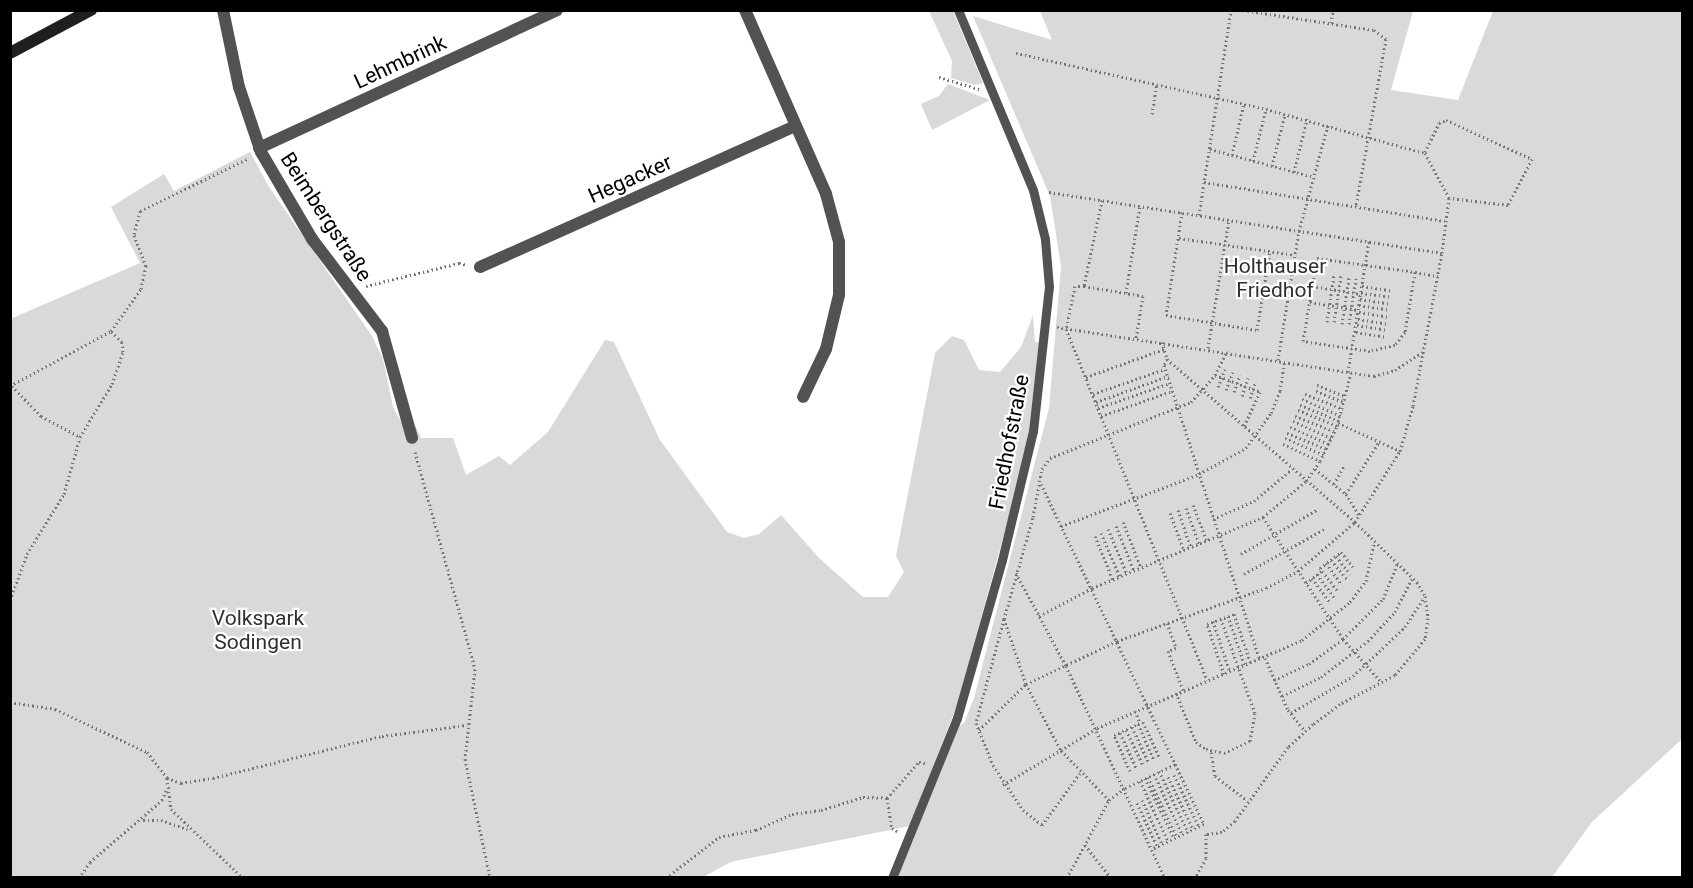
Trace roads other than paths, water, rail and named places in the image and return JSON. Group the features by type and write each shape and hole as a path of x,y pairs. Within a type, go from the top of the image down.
{"main road":[{"path":"10,53 91,10"}],"street":[{"name":"Beimbergstraße","path":"223,10 239,87 259,148 281,192 382,331 412,438"},
{"name":"Lehmbrink","path":"259,148 557,10"},
{"path":"745,10 826,194 837,232 841,266 839,295 826,350 803,397"},
{"name":"Hegacker","path":"480,267 795,126"}],"lane":[{"name":"Friedhofstraße","path":"892,878 937,766 974,660 1021,485 1036,410 1049,288 1045,239 1033,190 958,10"}],"park label":[{"name":"Holthauser Friedhof","path":"1275,278"},
{"name":"Volkspark Sodingen","path":"258,630"}]}
